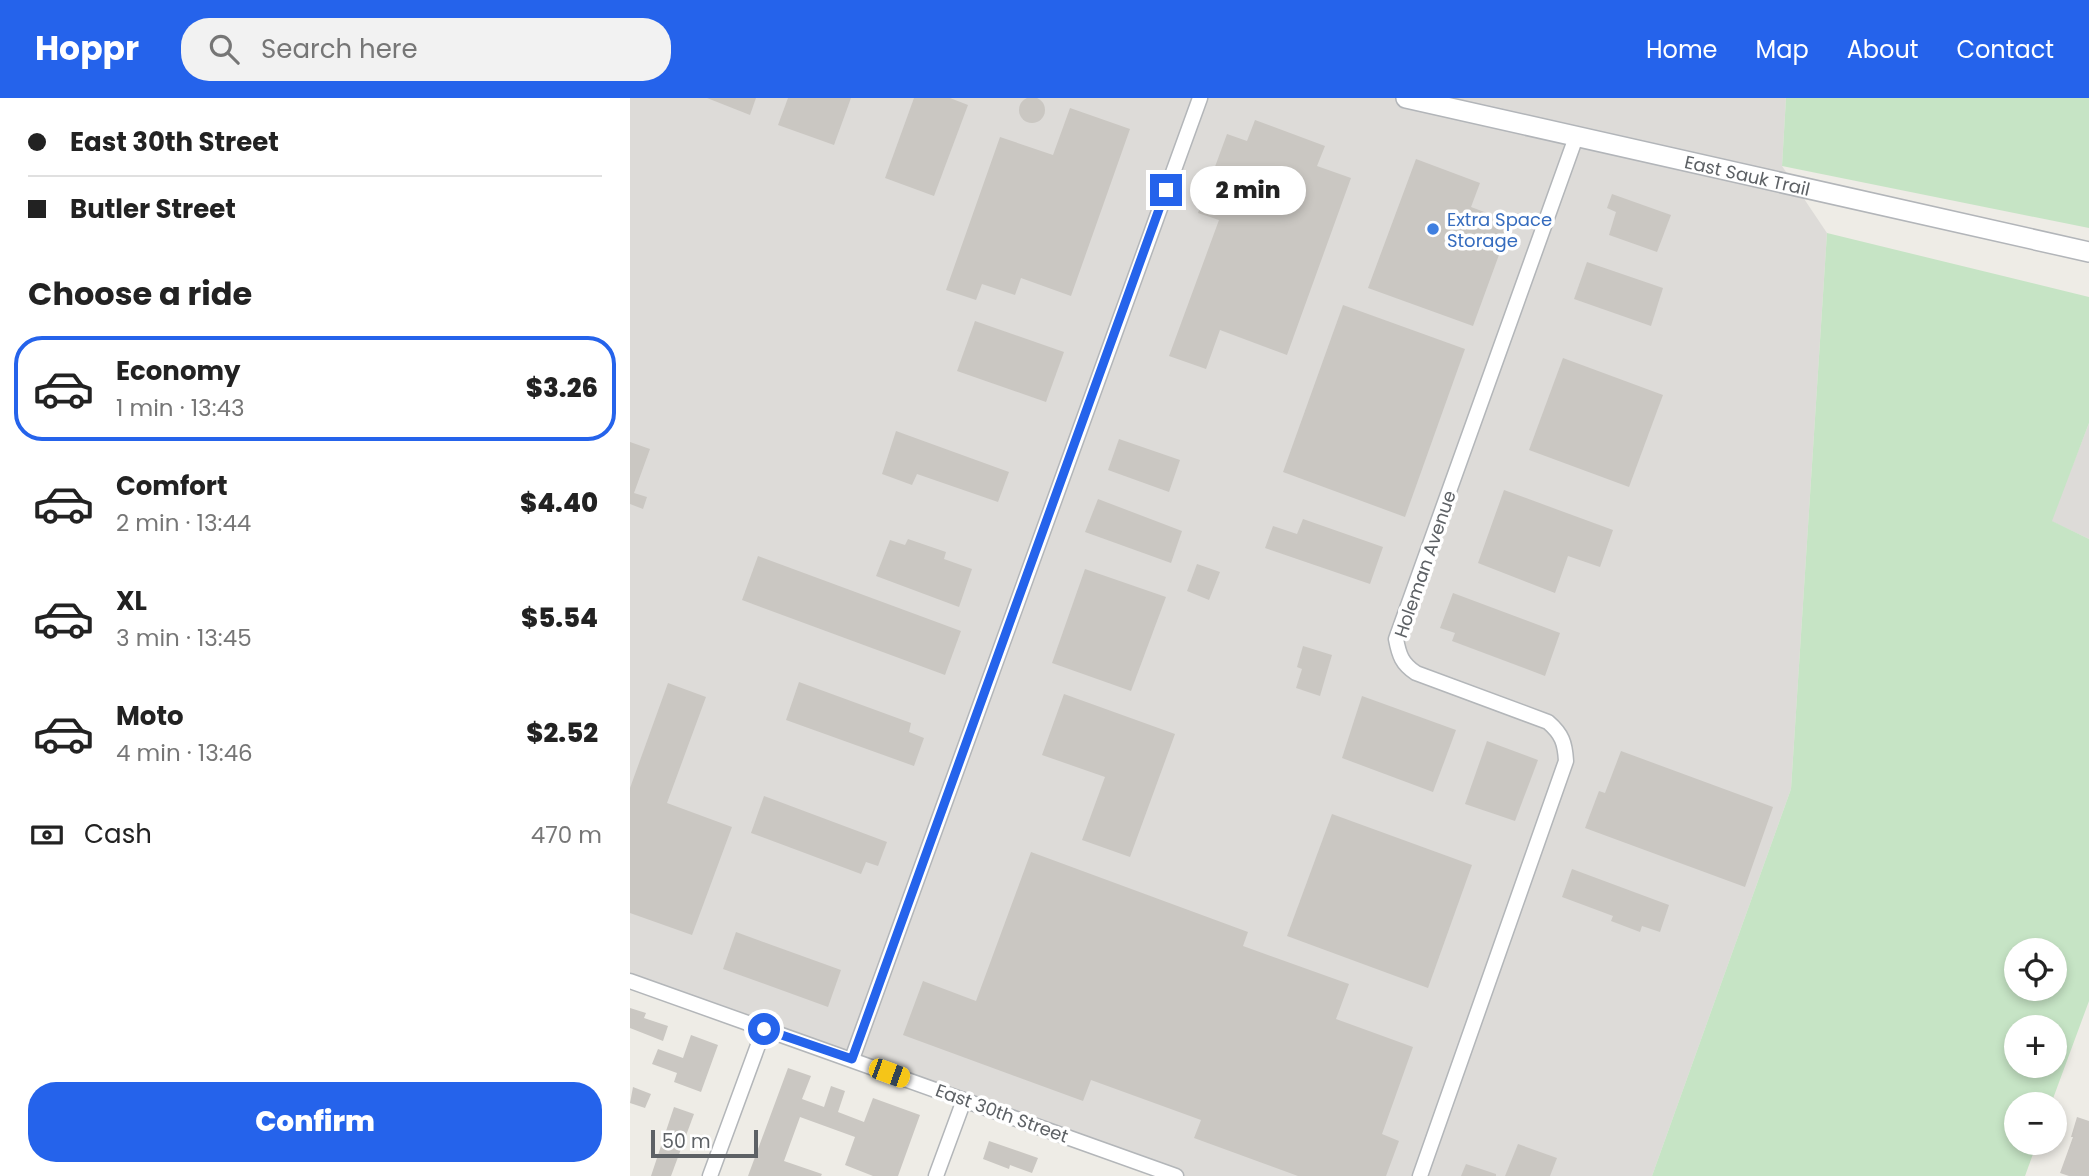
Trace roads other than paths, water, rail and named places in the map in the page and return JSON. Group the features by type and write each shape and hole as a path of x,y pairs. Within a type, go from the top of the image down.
{"main road":[{"name":"East Sauk Trail","path":"1406,98 2089,252"}],"street":[{"path":"852,1059 1200,98"},
{"name":"Holeman Avenue","path":"1420,1176 1566,761 1566,748 1561,732 1548,722 1416,673 1405,665 1398,653 1396,639 1576,137"},
{"name":"East 30th Street","path":"630,981 1174,1176"},
{"path":"710,1176 764,1029"},
{"path":"936,1176 964,1100"}],"place":[{"name":"Extra Space Storage","path":"1433,229"}]}
